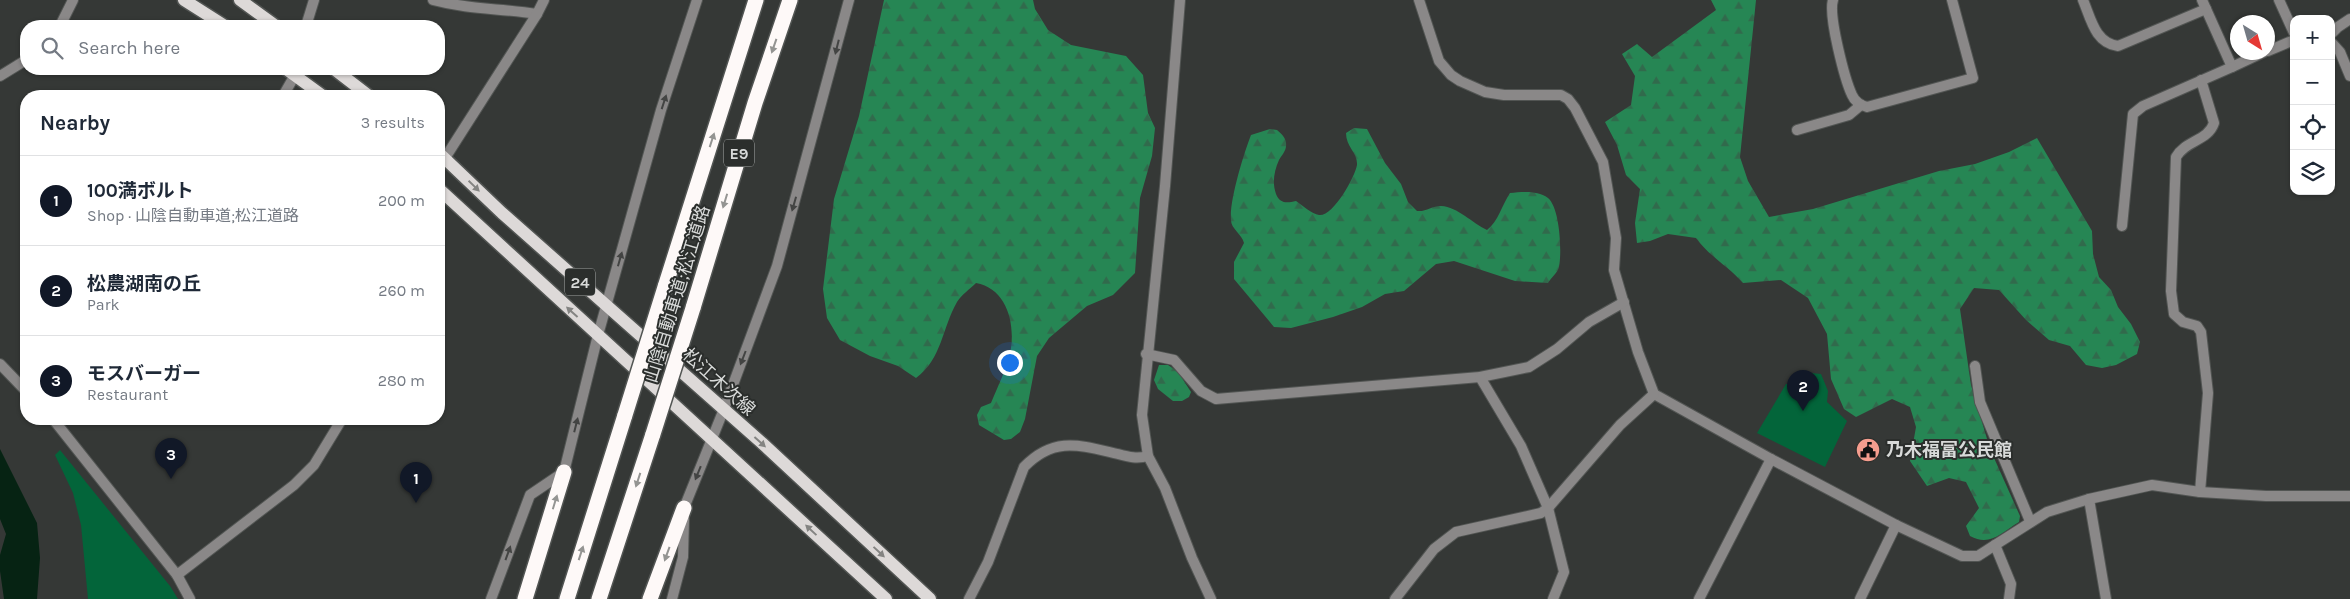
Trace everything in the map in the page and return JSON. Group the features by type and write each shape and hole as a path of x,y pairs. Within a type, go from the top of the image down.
{"highway":[{"name":"山陰自動車道;松江道路","path":"566,599 756,0"},
{"name":"山陰自動車道;松江道路","path":"599,599 653,434 755,102 790,0"},
{"path":"525,599 564,472"},
{"path":"650,599 684,508"}],"main road":[{"path":"184,0 216,20"},
{"path":"240,0 268,20"},
{"path":"294,75 315,90"},
{"path":"342,75 361,90"},
{"name":"松江木次線","path":"445,159 724,409 930,599"},
{"name":"24","path":"445,195 886,599"}],"street":[{"path":"63,20 73,0"},
{"path":"308,20 314,0"},
{"path":"433,0 470,9 514,10 537,14"},
{"path":"445,152 537,14 544,0"},
{"path":"491,599 530,495 564,472 598,335 661,110 697,0"},
{"path":"672,599 683,557 684,508 724,409 777,266 849,0"},
{"path":"1180,0 1165,186 1146,354 1142,416 1148,456 1165,488 1192,558 1212,598"},
{"path":"1419,0 1439,61 1452,76 1470,86 1504,95 1561,95 1568,99 1575,108 1603,162 1616,238 1614,270 1638,352 1654,394 1771,459 1896,525 1962,556 1978,556 2030,521 2047,512 2089,499 2152,485 2200,492 2266,496 2350,496"},
{"path":"1833,0 1835,33 1852,95 1861,105"},
{"path":"1796,130 1849,115 1861,105 1875,106 1973,78 1952,0"},
{"path":"2083,0 2096,32 2103,40 2118,46 2204,4 2232,66"},
{"path":"2279,0 2290,24"},
{"path":"2335,30 2350,19"},
{"path":"2275,48 2290,42"},
{"path":"2335,46 2340,52 2350,76"},
{"path":"2122,226 2133,114 2143,106 2247,60"},
{"path":"0,76 20,64"},
{"path":"285,90 289,75"},
{"path":"2200,492 2208,393 2201,332 2196,326 2184,322 2174,314 2171,291 2176,157 2180,150 2188,144 2208,134 2214,123 2201,80"},
{"path":"1146,354 1174,360 1201,391 1216,399 1480,377 1528,367 1558,349 1590,322 1624,302"},
{"path":"0,364 20,385"},
{"path":"1974,366 1980,402 2030,521"},
{"path":"1480,377 1521,446 1548,508 1564,572 1553,599"},
{"path":"1395,599 1434,549 1456,532 1541,513 1548,508 1620,425 1654,394"},
{"path":"58,425 177,576 190,599"},
{"path":"177,576 294,485 314,465 338,425"},
{"path":"969,599 988,562 1024,467 1036,455 1056,446 1080,445 1137,458 1148,456"},
{"path":"1699,599 1771,459"},
{"path":"2089,499 2106,599"},
{"path":"1860,599 1896,525"},
{"path":"1995,545 2011,584 2008,599"}],"green space":[{"path":"884,0 1033,0 1035,9 1048,30 1071,45 1126,56 1143,75 1148,113 1155,128 1152,156 1140,198 1135,273 1113,295 1087,306 1049,338 1037,356 1025,419 1020,432 1011,439 1004,440 979,425 977,415 981,407 991,403 1005,369 1011,348 1012,337 1009,316 1001,298 994,291 976,283 961,297 952,312 941,343 931,362 916,378 898,366 870,356 840,340 827,318 823,289 834,199 859,116"},
{"path":"1711,0 1756,0 1740,157 1748,181 1769,217 1813,209 1939,171 1975,164 2009,152 2037,138 2092,231 2093,254 2099,277 2111,290 2118,307 2131,324 2140,342 2137,354 2116,365 2102,368 2086,365 2070,346 2049,340 2026,320 1999,290 1974,288 1960,309 1971,385 1990,449 2020,516 2019,522 2001,534 1984,540 1970,536 1966,526 1979,508 1966,482 1949,478 1927,486 1910,461 1916,427 1910,407 1892,399 1856,417 1844,409 1831,379 1827,334 1808,298 1781,280 1743,283 1696,238 1668,234 1650,241 1637,243 1635,223 1640,189 1626,175 1617,145 1605,122 1631,105 1635,76 1622,54 1637,44 1652,57 1716,10"},
{"path":"1354,128 1367,129 1385,163 1401,184 1408,202 1417,211 1438,206 1447,207 1459,212 1487,230 1497,218 1510,193 1524,192 1544,195 1552,203 1558,220 1560,260 1556,273 1548,283 1515,281 1454,261 1436,264 1404,291 1385,294 1362,307 1333,317 1291,328 1274,327 1234,279 1234,262 1244,243 1231,223 1232,201 1251,135 1270,129 1277,130 1282,135 1286,141 1286,146 1275,173 1274,186 1276,194 1282,201 1296,201 1319,215 1331,210 1337,203 1348,187 1355,171 1357,161 1346,133"},
{"path":"1159,365 1168,365 1178,372 1191,392 1189,397 1182,401 1173,401 1158,389 1154,380"},
{"path":"1801,372 1821,374 1828,391 1827,402 1847,421 1825,467 1757,433 1786,384 1794,384"},
{"path":"60,450 170,586 178,599 88,599 81,525 73,493 55,455"}],"shaded area":[{"path":"0,449 37,523 40,558 37,599 4,599 0,555 6,534 0,519"}],"place":[{"name":"松農湖南の丘","path":"1803,411"},
{"name":"乃木福富公民館","path":"1868,450"},
{"name":"モスバーガー","path":"171,479"},
{"name":"100満ボルト","path":"416,503"}]}
